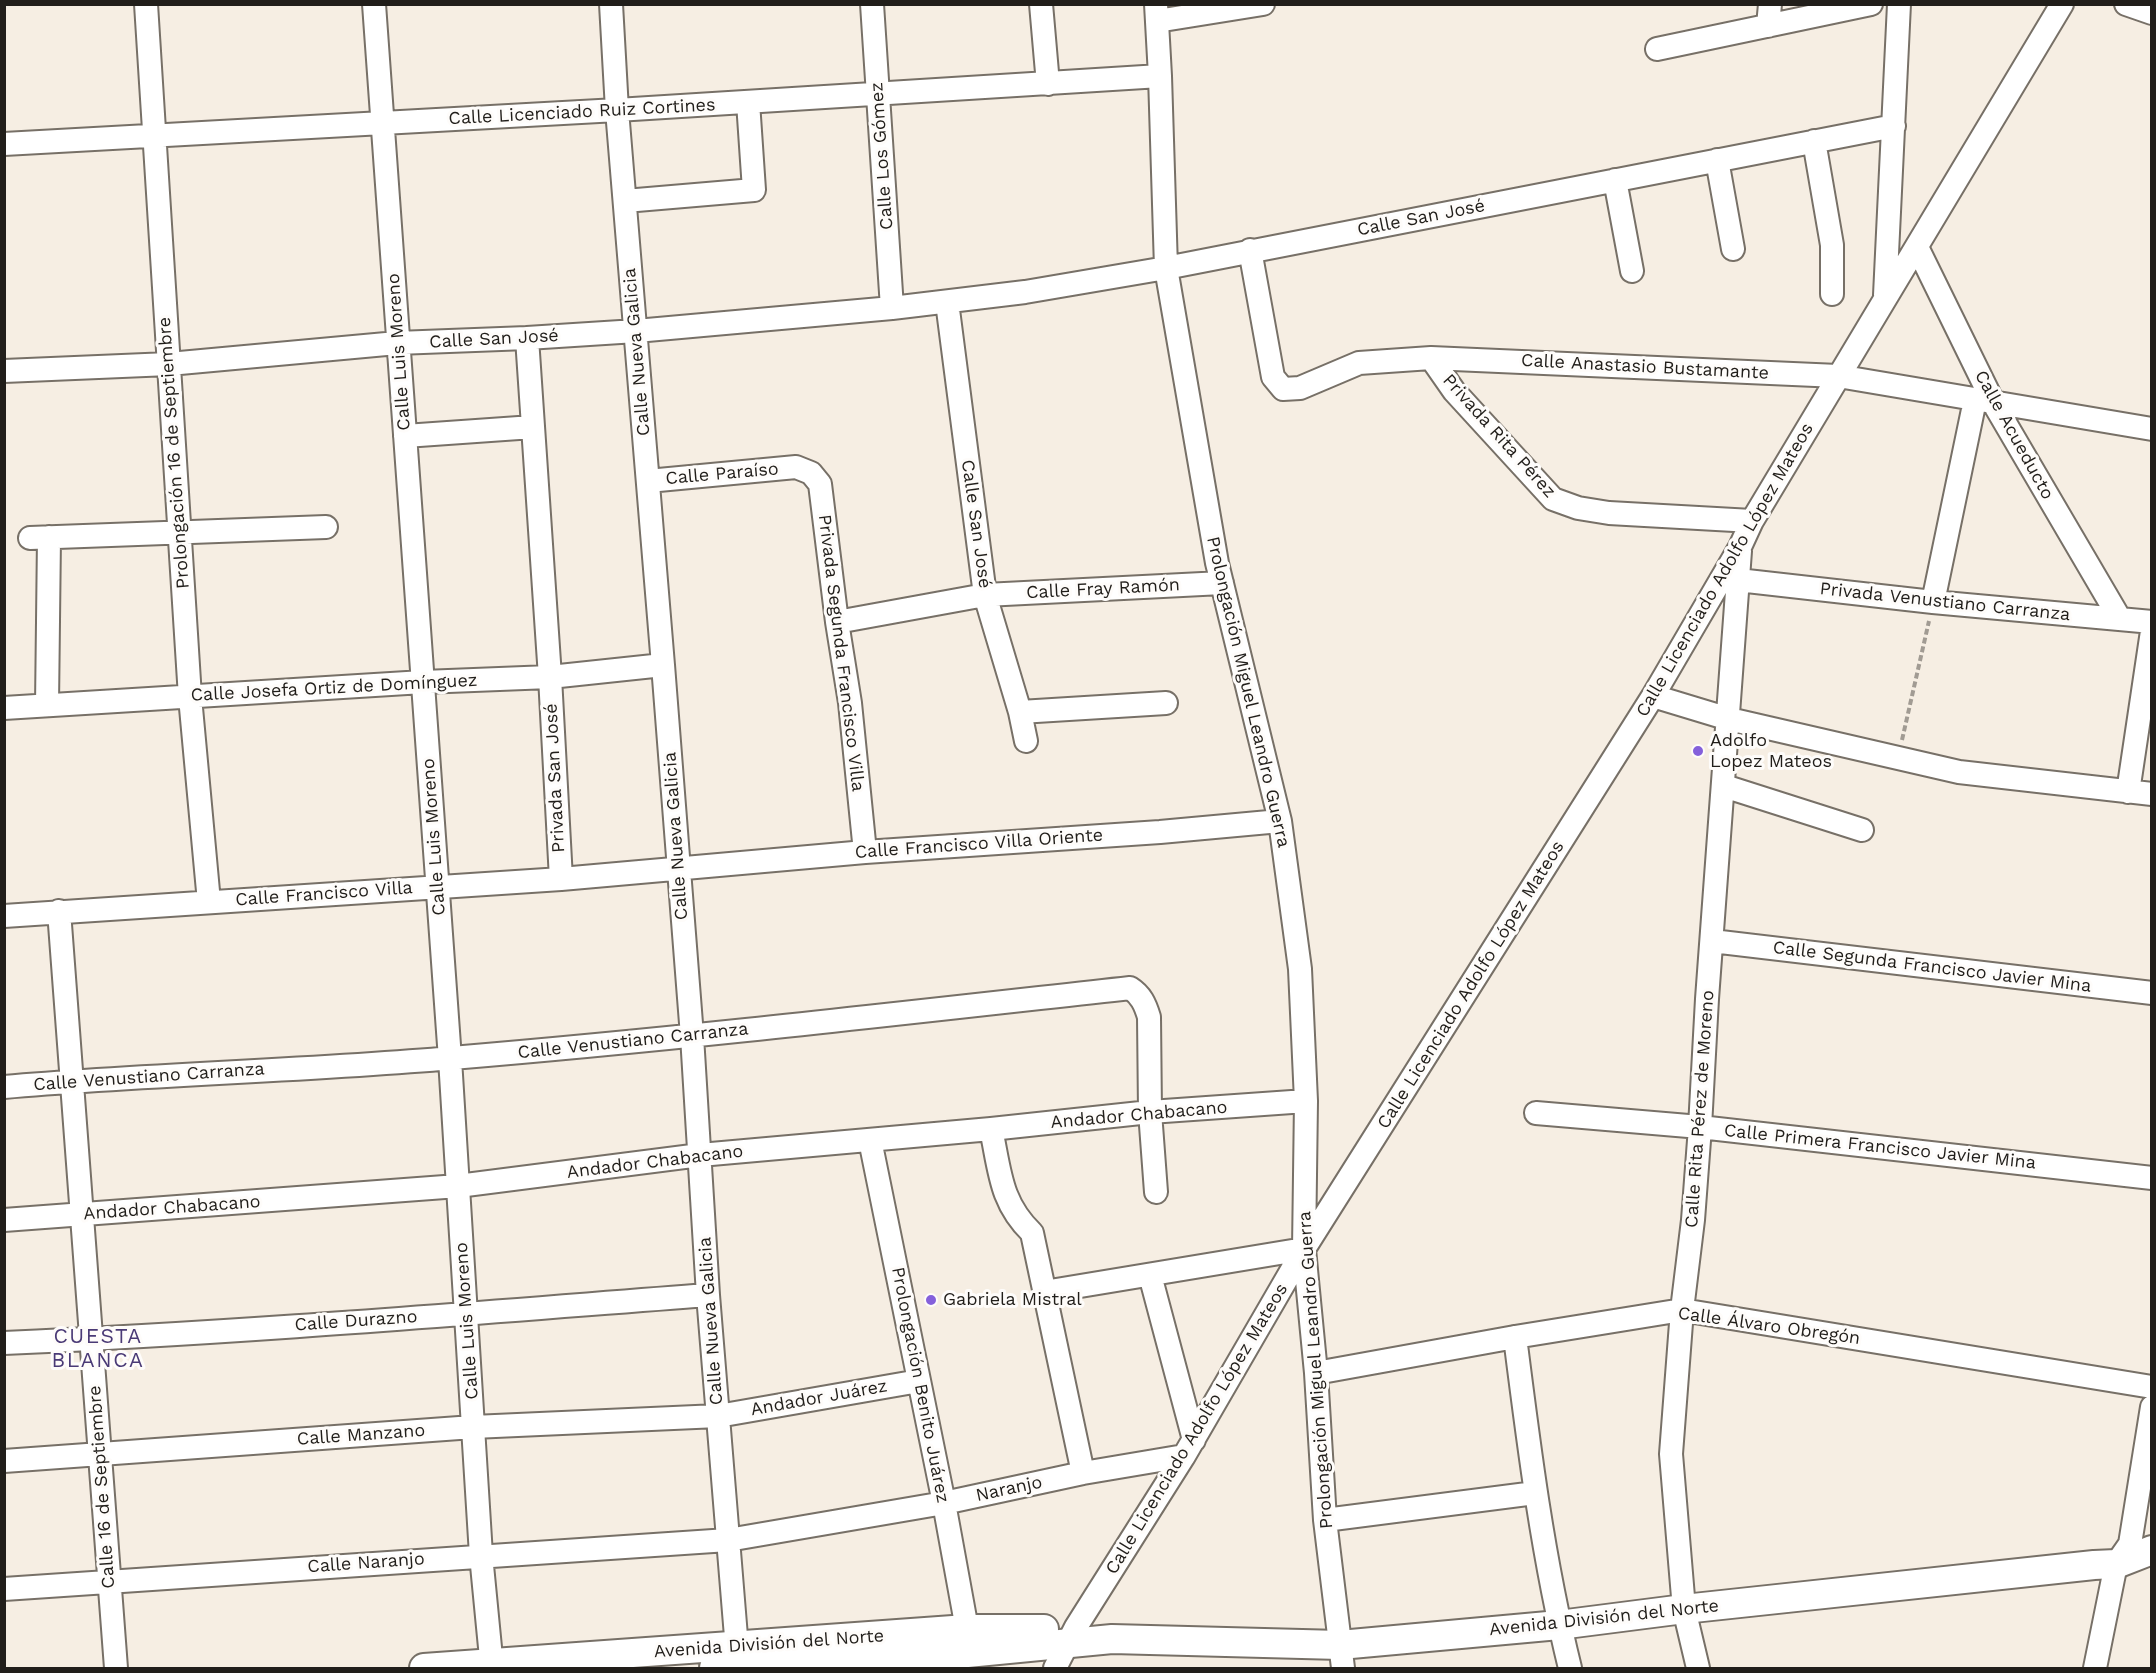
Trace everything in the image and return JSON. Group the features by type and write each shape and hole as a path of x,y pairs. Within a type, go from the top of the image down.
{"street":[{"name":"Prolongación 16 de Septiembre","path":"146,4 190,697 209,902"},
{"name":"Calle Luis Moreno","path":"374,4 450,1059 481,1555 492,1666"},
{"name":"Calle Nueva Galicia","path":"611,4 617,110 692,1036 708,1295 728,1540 732,1662"},
{"name":"Calle Los Gómez","path":"872,4 892,308"},
{"path":"1041,4 1048,84"},
{"path":"1156,13 1263,4"},
{"path":"1658,49 1769,15 1871,4"},
{"path":"1885,300 1899,4"},
{"name":"Calle Licenciado Adolfo López Mateos","path":"1055,1668 1072,1635 1189,1448 1304,1249 1653,696 1740,547 1752,520 2061,4"},
{"path":"2126,4 2151,13"},
{"name":"Prolongación Miguel Leandro Guerra","path":"1156,13 1166,268 1222,583 1280,821 1300,969 1306,1101 1304,1249 1317,1373 1325,1520 1341,1657"},
{"name":"Calle Licenciado Ruiz Cortines","path":"4,144 878,95 1160,76"},
{"path":"625,201 754,190 748,102"},
{"name":"Calle San José","path":"4,371 169,364 397,343 636,331 892,308 1025,292 1166,268 1893,126"},
{"path":"1814,141 1832,245 1833,294"},
{"path":"1717,160 1733,249"},
{"path":"1615,180 1632,271"},
{"name":"Calle Acueducto","path":"1917,247 1984,402 2120,619"},
{"name":"Calle Anastasio Bustamante","path":"1250,250 1273,377 1282,389 1300,388 1359,363 1431,358 1838,376 2151,429"},
{"name":"Calle San José","path":"947,302 985,595 1020,712 1026,741"},
{"path":"527,338 550,677"},
{"name":"Privada Rita Pérez","path":"1431,358 1454,391 1553,499 1578,508 1609,513 1752,520"},
{"path":"1933,602 1984,402"},
{"path":"405,436 533,427"},
{"name":"Calle Paraíso","path":"648,481 796,467"},
{"name":"Privada Segunda Francisco Villa","path":"796,467 812,473 820,484 837,622 850,703 865,852"},
{"path":"47,705 39,537 326,527"},
{"name":"Calle Rita Pérez de Moreno","path":"1698,1668 1684,1609 1671,1454 1682,1310 1693,1220 1740,547"},
{"name":"Privada Venustiano Carranza","path":"1738,580 1933,602 2151,622"},
{"name":"Calle Fray Ramón","path":"837,622 985,595 1222,583"},
{"path":"2128,792 2150,658 2151,631"},
{"name":"Calle Josefa Ortiz de Domínguez","path":"4,708 423,682 550,677 663,665"},
{"name":"Privada San José","path":"550,677 561,879"},
{"path":"1653,696 1729,719 1959,772 2151,794"},
{"path":"1020,712 1166,703"},
{"path":"1724,786 1862,830"},
{"name":"Calle Francisco Villa Oriente","path":"679,867 1280,821"},
{"name":"Calle Francisco Villa","path":"4,916 561,879 679,867"},
{"name":"Calle 16 de Septiembre","path":"59,911 116,1668"},
{"name":"Calle Segunda Francisco Javier Mina","path":"1712,940 2151,993"},
{"name":"Calle Venustiano Carranza","path":"4,1087 450,1059 692,1036 1130,988 1142,998 1149,1017 1150,1112 1156,1192"},
{"name":"Andador Chabacano","path":"4,1220 458,1186 700,1155 1150,1112 1306,1101"},
{"name":"Calle Primera Francisco Javier Mina","path":"1536,1113 1700,1127 2151,1178"},
{"path":"991,1129 1005,1197 1019,1220 1032,1233 1083,1473"},
{"name":"Prolongación Benito Juárez","path":"870,1140 944,1503 967,1629"},
{"path":"1044,1292 1304,1249"},
{"path":"1150,1275 1189,1448"},
{"name":"Calle Durazno","path":"4,1343 466,1314 708,1295"},
{"name":"Calle Álvaro Obregón","path":"1317,1373 1682,1310 2151,1387"},
{"path":"1515,1337 1535,1493 1559,1625 1570,1668"},
{"name":"Andador Juárez","path":"718,1416 919,1381"},
{"path":"2095,1668 2129,1551 2151,1407"},
{"name":"Calle Manzano","path":"4,1461 473,1427 718,1416"},
{"name":"Naranjo","path":"728,1540 944,1503 1189,1448"},
{"path":"1325,1520 1535,1493"},
{"name":"Calle Naranjo","path":"4,1589 728,1540"},
{"name":"Avenida División del Norte","path":"873,1656 967,1629 1072,1635 1341,1657 1559,1625 2129,1551"},
{"name":"Avenida División del Norte","path":"424,1668 732,1662 873,1656 1072,1635"}],"path":[{"path":"1898,758 1933,602"}],"place":[{"name":"Adolfo Lopez Mateos","path":"1698,751"},
{"name":"Gabriela Mistral","path":"931,1300"}],"district":[{"name":"CUESTA BLANCA","path":"98,1349"}]}
